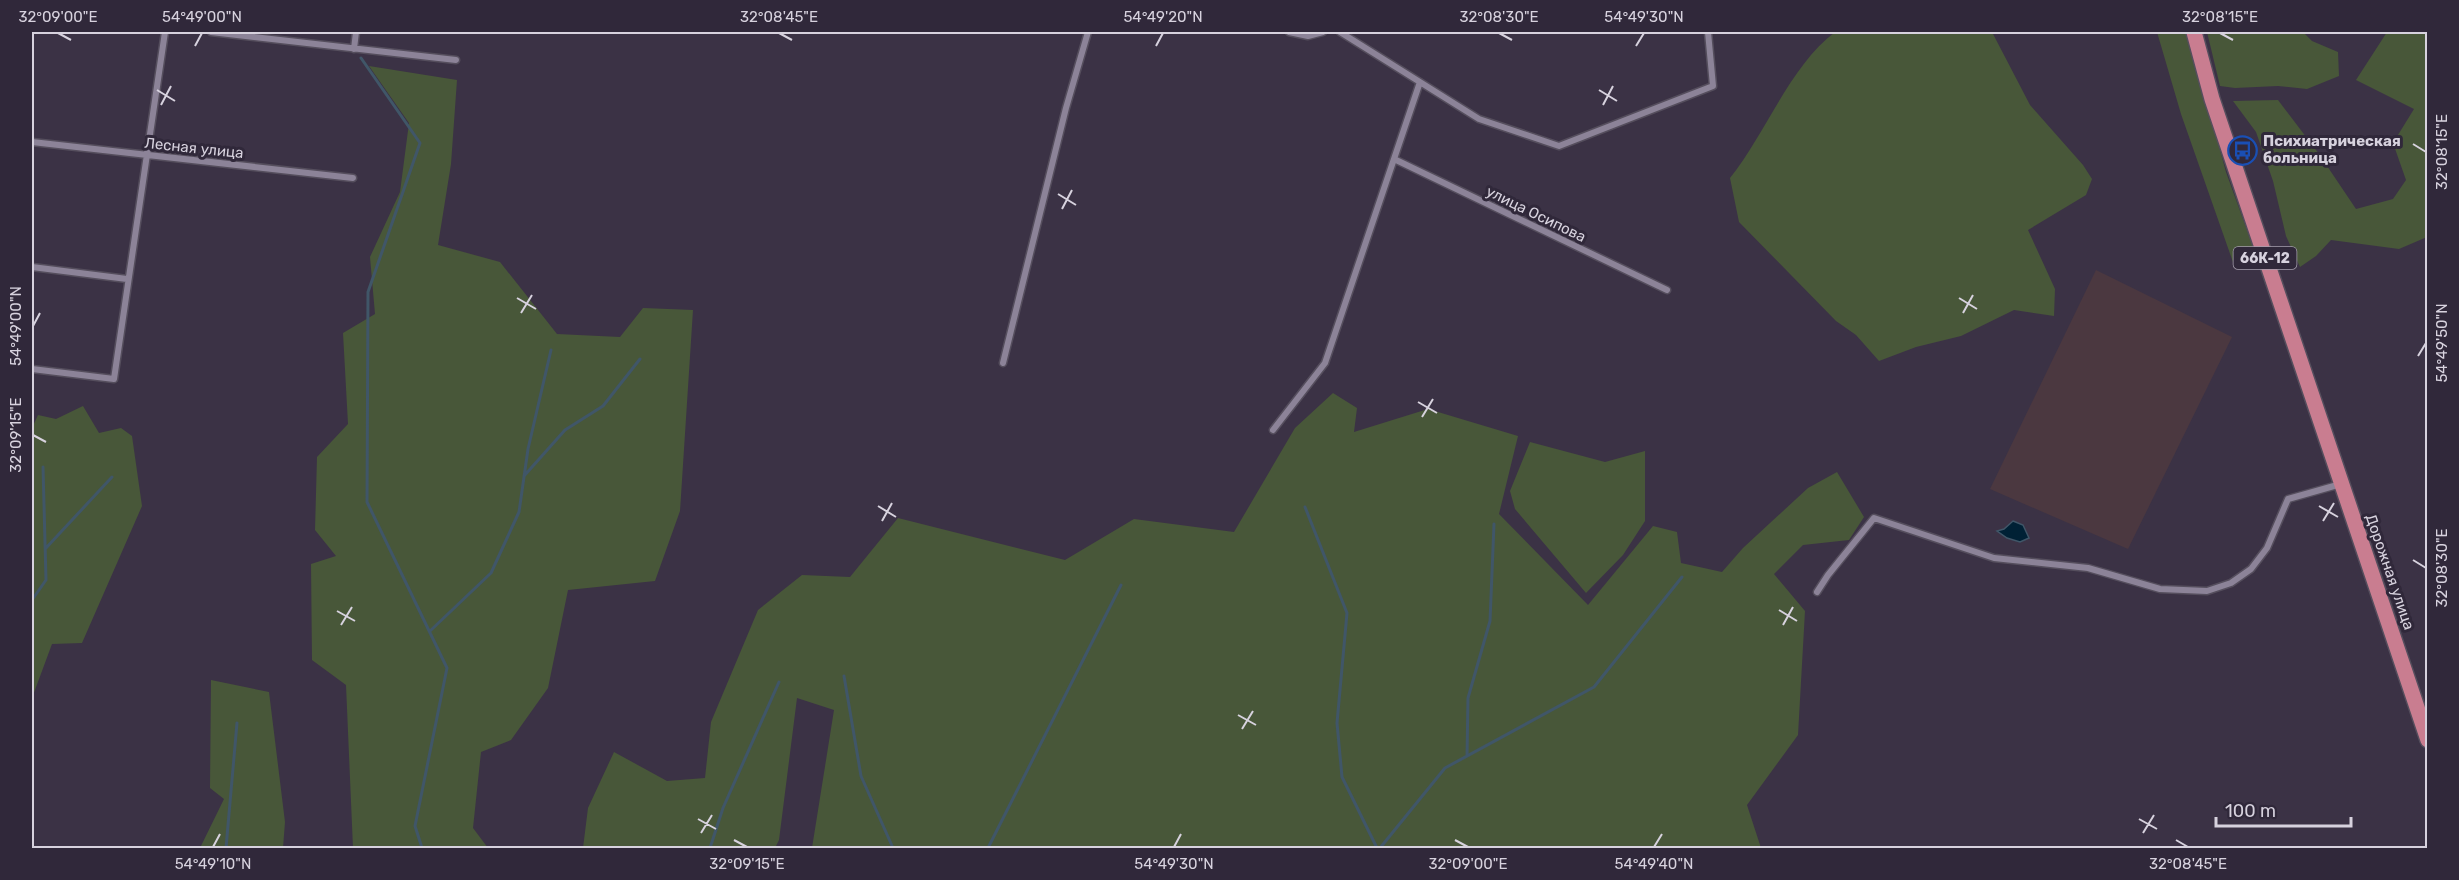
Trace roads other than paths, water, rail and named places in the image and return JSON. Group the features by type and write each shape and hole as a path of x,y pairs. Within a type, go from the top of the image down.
{"main road":[{"name":"66К-12","path":"2194,32 2212,99 2341,483"},
{"name":"Дорожная улица","path":"2341,483 2427,740"}],"street":[{"path":"32,369 114,380 165,32"},
{"path":"211,32 456,60"},
{"path":"354,49 356,32"},
{"path":"1003,363 1066,108 1088,32"},
{"path":"1289,32 1308,36 1323,32"},
{"path":"1340,32 1479,118 1559,146 1713,86 1708,32"},
{"path":"1273,430 1325,363 1420,82"},
{"name":"Лесная улица","path":"32,142 353,178"},
{"name":"улица Осипова","path":"1394,159 1667,290"},
{"path":"32,267 127,279"},
{"path":"1817,592 1874,518 1994,558 2088,568 2160,589 2207,591 2231,583 2252,569 2267,548 2288,499 2341,483"}],"water":[{"path":"2013,521 2023,525 2029,538 2020,542 2007,538 1997,531 2004,529"}],"waterway":[{"path":"361,58 420,143 368,292 367,502 447,668 415,826 422,848"},
{"path":"430,631 491,573 519,512 528,449 551,350"},
{"path":"524,476 565,430 603,406 640,359"},
{"path":"32,600 46,580 43,467"},
{"path":"46,548 112,477"},
{"path":"1305,507 1347,613 1337,723 1342,777 1377,848"},
{"path":"1467,756 1468,698 1490,621 1494,524"},
{"path":"1380,848 1445,768 1594,687 1682,577"},
{"path":"988,848 1121,585"},
{"path":"844,676 861,776 893,848"},
{"path":"710,848 723,808 779,682"},
{"path":"226,848 237,723"}],"place":[{"name":"Психиатрическая больница","path":"2242,150"}]}
